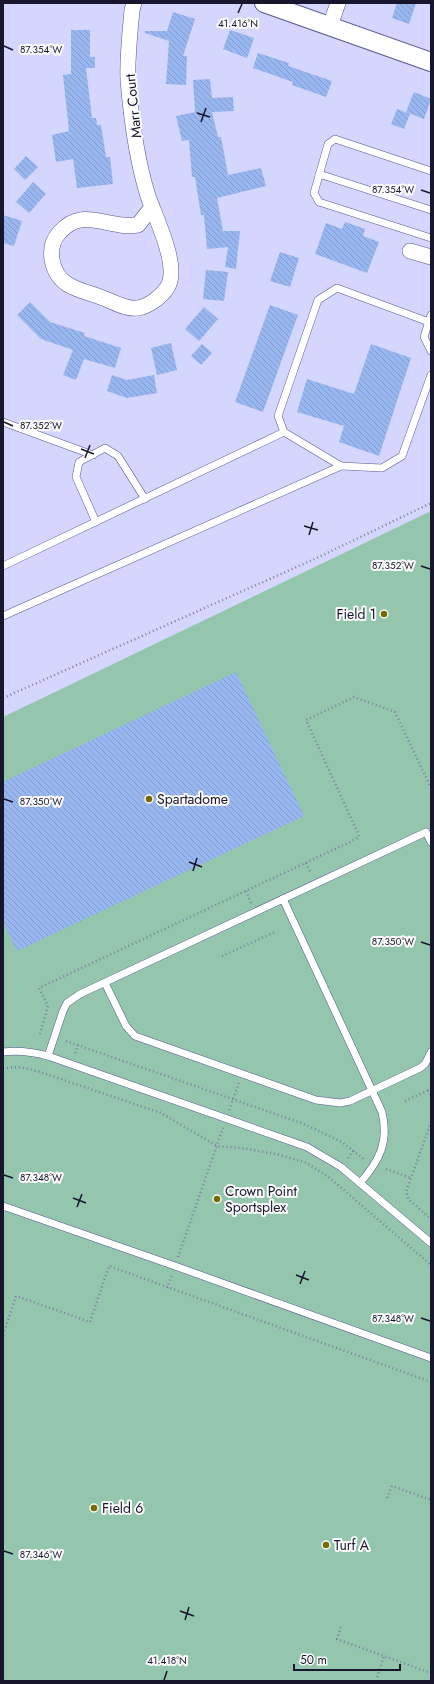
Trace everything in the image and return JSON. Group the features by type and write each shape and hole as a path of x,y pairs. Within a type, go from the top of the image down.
{"street":[{"name":"Marr Court","path":"134,3 132,10 128,78 136,142 148,195 160,230 171,268 171,278 167,288 158,298 147,305 137,308 124,306 67,284 59,276 51,257 52,246 56,236 65,226 76,220 86,219 128,226 138,225 152,207"},
{"path":"264,3 431,62"},
{"path":"330,26 338,3"},
{"path":"410,251 431,257"}],"lane":[{"path":"431,171 335,139 328,144 314,192 319,202 431,238"},
{"path":"319,174 431,210"},
{"path":"341,466 284,432 278,416 318,300 337,288 430,318 424,338 431,350"},
{"path":"3,616 341,466 382,468 402,456 431,375"},
{"path":"3,422 93,454"},
{"path":"3,566 284,432"},
{"path":"96,522 76,477 79,462 105,448 118,456 145,499"},
{"path":"48,1056 67,1003 80,994 426,832 431,842"},
{"path":"283,899 380,1105 384,1120 384,1140 378,1160 360,1183"},
{"path":"105,983 126,1026 135,1036 316,1100 331,1103 350,1101 420,1068 425,1064 431,1052"},
{"path":"3,1052 17,1050 48,1056 307,1147 335,1162 431,1243"},
{"path":"3,1206 431,1358"}],"path":[{"path":"3,698 312,560 431,503"},
{"path":"40,1034 48,1006 39,988 359,837 306,720 354,697 395,712 430,781 431,788"},
{"path":"222,956 274,932"},
{"path":"66,1041 318,1129 354,1150 366,1160"},
{"path":"75,1053 78,1045"},
{"path":"3,1068 27,1068 161,1113 217,1146 257,1150 293,1158 307,1163 331,1179 431,1265"},
{"path":"178,1258 242,1074"},
{"path":"66,1081 68,1075"},
{"path":"405,1101 430,1090 431,1096"},
{"path":"431,1122 406,1190 408,1199 431,1219"},
{"path":"348,1158 354,1150"},
{"path":"386,1169 411,1178"},
{"path":"331,1179 334,1175"},
{"path":"3,1335 16,1296 90,1322 109,1266 431,1382"},
{"path":"167,1288 172,1274"},
{"path":"387,1498 392,1486 431,1500"},
{"path":"341,1627 337,1639 431,1673"},
{"path":"376,1681 384,1656"}],"green space":[{"name":"Crown Point Sportsplex","path":"431,511 431,1681 3,1681 3,717"}],"building":[{"path":"397,3 416,3 409,24 392,18"},
{"path":"173,12 195,19 183,56 187,56 186,85 166,84 169,41 145,33 145,31 167,31"},
{"path":"71,30 90,30 90,57 95,57 95,68 86,68 92,118 96,118 97,125 101,125 106,157 110,157 113,184 77,188 73,159 56,162 52,135 69,131 63,75 71,74"},
{"path":"230,30 254,38 247,58 223,49"},
{"path":"258,53 289,63 288,66 332,81 326,97 292,85 293,82 253,68"},
{"path":"210,79 212,98 233,97 234,111 212,112 218,137 221,137 228,175 261,168 266,186 217,198 223,231 240,231 236,269 225,267 228,247 207,249 204,215 201,215 195,177 192,177 189,140 182,141 176,116 195,112 193,80"},
{"path":"414,92 431,99 424,119 406,112"},
{"path":"397,109 410,114 404,129 391,124"},
{"path":"26,156 38,167 25,180 14,169"},
{"path":"33,182 46,194 29,213 16,202"},
{"path":"3,215 22,221 14,246 3,243"},
{"path":"345,222 365,229 363,236 379,242 367,273 315,254 326,223 342,229"},
{"path":"280,252 299,258 290,287 270,281"},
{"path":"206,270 228,272 224,301 203,299"},
{"path":"30,302 50,322 85,333 84,336 121,348 115,368 84,359 76,380 63,375 73,350 41,339 17,315"},
{"path":"270,305 298,315 263,412 235,402"},
{"path":"204,307 218,319 199,341 185,329"},
{"path":"171,343 177,370 157,375 151,348"},
{"path":"202,344 212,353 201,365 191,356"},
{"path":"371,344 411,358 379,456 339,442 344,426 297,412 307,379 354,394"},
{"path":"112,375 127,380 154,375 157,393 127,398 107,391"},
{"name":"Spartadome","path":"236,672 304,816 17,951 3,922 3,782"}],"place":[{"name":"Field 1","path":"384,614"},
{"name":"Spartadome","path":"149,799"},
{"name":"Crown Point Sportsplex","path":"217,1199"},
{"name":"Field 6","path":"94,1508"},
{"name":"Turf A","path":"326,1545"}]}
